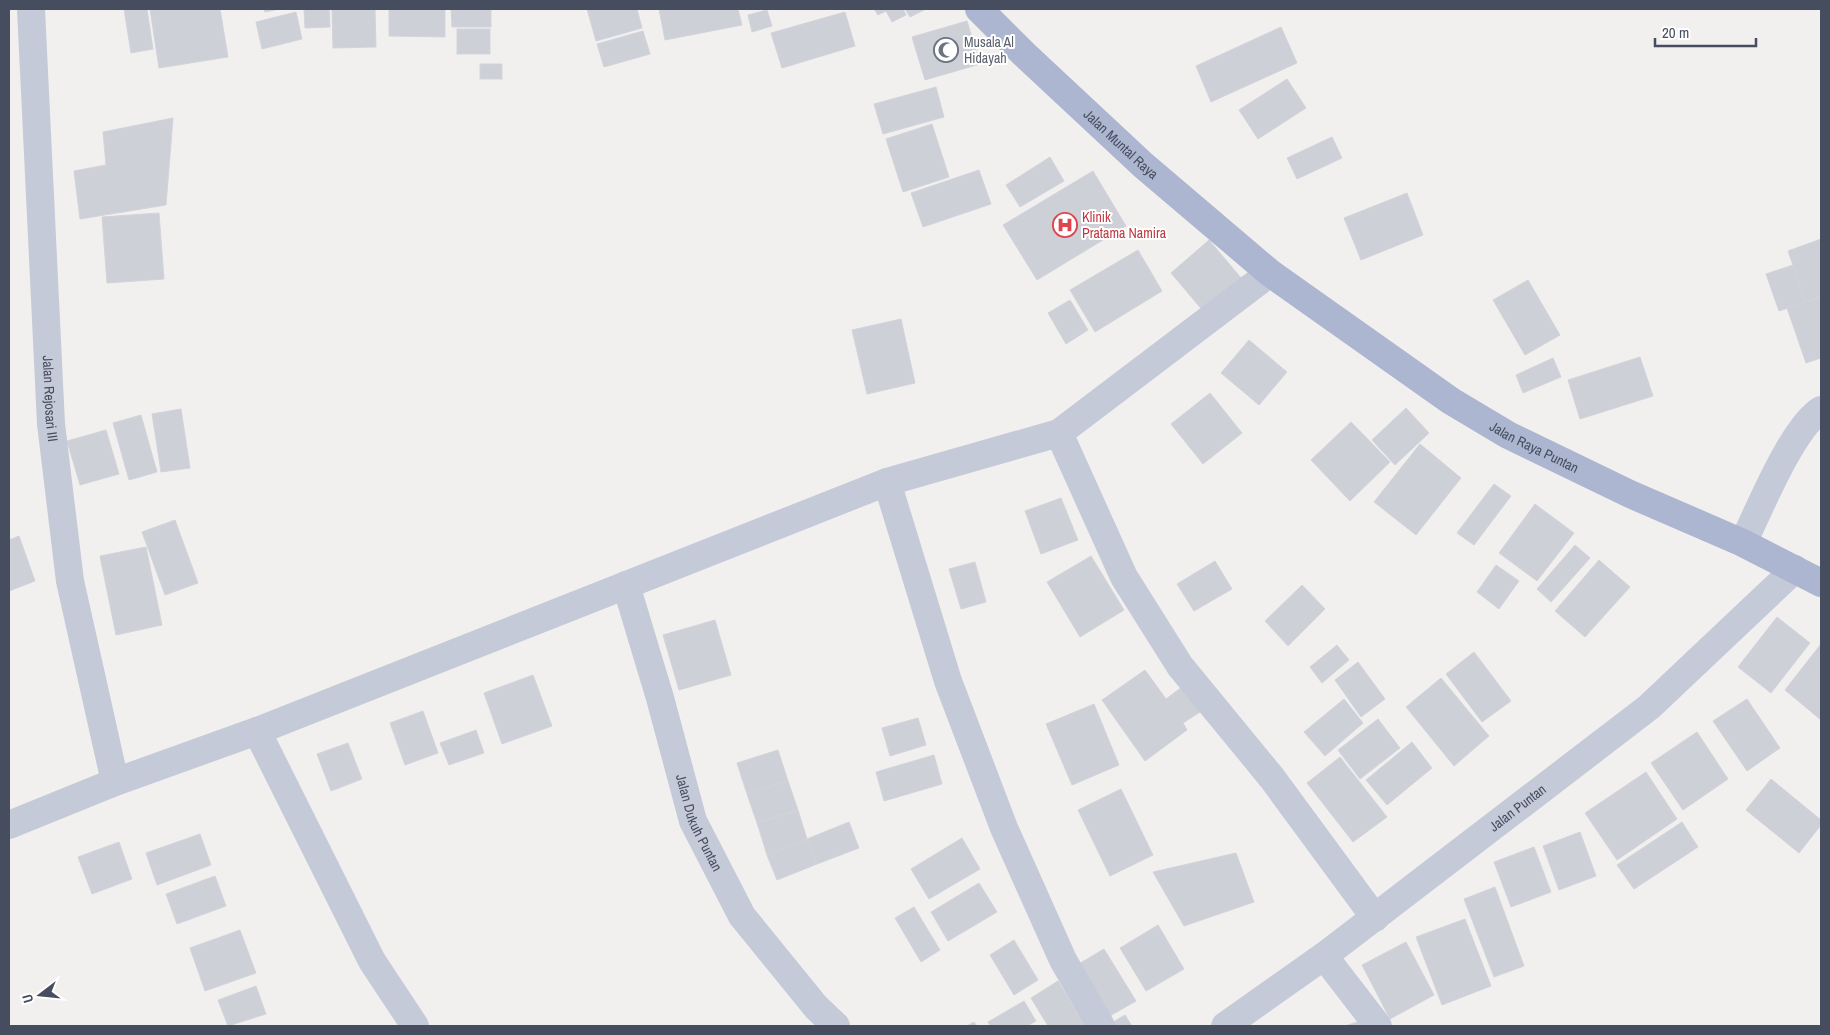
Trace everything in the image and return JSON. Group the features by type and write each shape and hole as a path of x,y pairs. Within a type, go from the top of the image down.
{"main road":[{"name":"Jalan Muntal Raya","path":"979,9 1024,54 1144,165 1270,273"},
{"name":"Jalan Raya Puntan","path":"1270,273 1451,401 1508,435 1622,490 1743,543 1821,583"}],"street":[{"name":"Jalan Rejosari III","path":"31,9 51,424 70,581 115,782"},
{"path":"9,825 115,782 257,731 887,482 1060,433 1270,273"},
{"path":"1743,543 1790,448 1813,415 1821,410"},
{"path":"1060,433 1124,577 1180,666 1272,778 1374,918"},
{"path":"887,482 948,681 1004,828 1064,960 1101,1026"},
{"name":"Jalan Puntan","path":"1225,1026 1324,956 1508,813 1649,707 1795,570"},
{"name":"Jalan Dukuh Puntan","path":"626,585 660,698 693,821 742,916 816,1007 836,1026"},
{"path":"257,731 372,961 415,1026"},
{"path":"1324,956 1378,1026"}],"building":[{"path":"124,9 147,9 153,49 131,53"},
{"path":"150,9 220,9 228,57 159,68"},
{"path":"264,9 280,9 265,12"},
{"path":"304,9 329,9 330,27 305,28"},
{"path":"332,9 375,9 376,47 333,48"},
{"path":"389,9 445,9 445,37 389,36"},
{"path":"451,9 491,9 491,27 452,27"},
{"path":"587,9 637,9 642,28 596,41"},
{"path":"659,9 738,9 742,25 665,40"},
{"path":"874,9 903,9 906,15 892,22 886,11 878,15"},
{"path":"905,9 926,9 910,17"},
{"path":"767,10 772,26 752,32 748,15"},
{"path":"296,12 302,39 262,49 256,22"},
{"path":"845,12 855,46 782,68 771,33"},
{"name":"Musala Al Hidayah","path":"967,21 980,64 925,80 912,37"},
{"path":"1281,27 1297,63 1211,102 1196,66"},
{"path":"457,29 490,29 490,54 457,54"},
{"path":"643,31 650,54 604,67 597,44"},
{"path":"480,64 502,64 502,79 480,79"},
{"path":"1287,79 1306,108 1258,139 1239,110"},
{"path":"936,87 944,117 883,134 874,104"},
{"path":"173,118 166,205 80,219 74,171 106,165 103,132"},
{"path":"932,124 949,177 903,192 886,139"},
{"path":"1332,137 1342,158 1297,179 1287,158"},
{"path":"1050,157 1064,181 1020,207 1006,185"},
{"path":"979,170 991,204 923,227 911,193"},
{"name":"Klinik Pratama Namira","path":"1093,171 1126,226 1037,280 1003,225"},
{"path":"1407,193 1423,235 1361,260 1344,218"},
{"path":"159,213 164,279 107,283 102,217"},
{"path":"1821,239 1821,296 1806,302 1788,251"},
{"path":"1209,240 1242,279 1204,312 1171,273"},
{"path":"1138,250 1162,291 1095,332 1070,290"},
{"path":"1793,265 1806,302 1779,311 1766,274"},
{"path":"1528,280 1560,335 1525,355 1493,300"},
{"path":"1820,297 1821,358 1806,363 1787,308"},
{"path":"1070,300 1088,330 1066,344 1048,313"},
{"path":"901,319 915,383 867,394 852,330"},
{"path":"1249,340 1287,372 1259,405 1221,373"},
{"path":"1640,357 1653,396 1580,419 1568,380"},
{"path":"1553,358 1561,377 1523,393 1516,375"},
{"path":"1210,393 1242,433 1203,464 1171,424"},
{"path":"1406,408 1429,433 1395,465 1372,440"},
{"path":"181,409 190,468 161,472 152,414"},
{"path":"141,415 157,472 129,480 113,423"},
{"path":"1351,422 1390,462 1350,501 1311,460"},
{"path":"106,430 119,474 80,485 67,441"},
{"path":"1420,444 1461,478 1416,535 1374,502"},
{"path":"1494,484 1511,496 1474,545 1457,533"},
{"path":"1061,498 1078,540 1041,554 1025,511"},
{"path":"1535,504 1574,533 1537,581 1499,553"},
{"path":"175,520 198,583 165,595 142,532"},
{"path":"19,536 35,581 9,591 9,540"},
{"path":"1575,545 1590,558 1551,602 1537,589"},
{"path":"146,547 162,625 116,635 100,556"},
{"path":"1091,556 1124,610 1080,637 1047,582"},
{"path":"1599,560 1630,587 1585,637 1555,611"},
{"path":"1215,561 1232,589 1194,611 1177,584"},
{"path":"975,562 986,602 961,609 949,569"},
{"path":"1496,565 1519,581 1499,609 1477,592"},
{"path":"1302,585 1325,609 1288,646 1265,621"},
{"path":"1777,617 1810,643 1771,693 1738,667"},
{"path":"715,620 731,675 679,690 663,635"},
{"path":"1821,644 1821,720 1785,690"},
{"path":"1337,645 1349,660 1322,683 1310,667"},
{"path":"1474,652 1511,701 1482,722 1446,674"},
{"path":"1358,662 1385,699 1361,717 1335,680"},
{"path":"1145,670 1166,699 1182,687 1200,712 1183,723 1187,730 1145,761 1102,700"},
{"path":"533,675 552,726 502,744 484,693"},
{"path":"1441,678 1489,736 1454,766 1406,707"},
{"path":"1344,699 1363,723 1325,756 1304,732"},
{"path":"1747,699 1780,748 1747,771 1713,721"},
{"path":"1094,704 1119,765 1072,785 1046,724"},
{"path":"423,711 438,753 405,765 390,723"},
{"path":"918,718 926,745 890,756 882,728"},
{"path":"1378,719 1400,748 1360,779 1338,750"},
{"path":"476,730 484,753 449,765 440,743"},
{"path":"1697,732 1728,779 1683,810 1651,763"},
{"path":"1412,742 1432,768 1387,805 1366,780"},
{"path":"348,743 362,779 331,791 317,754"},
{"path":"778,750 788,781 747,794 737,763"},
{"path":"934,755 942,784 884,801 876,772"},
{"path":"1340,757 1387,817 1353,842 1307,783"},
{"path":"1646,772 1677,819 1617,860 1585,813"},
{"path":"1771,779 1821,820 1821,825 1799,853 1746,810"},
{"path":"788,781 798,810 757,823 747,794"},
{"path":"1121,789 1153,855 1110,876 1078,810"},
{"path":"798,810 807,839 767,855 757,823"},
{"path":"849,822 859,848 817,864 807,839"},
{"path":"1682,822 1698,847 1634,889 1617,865"},
{"path":"1580,832 1596,876 1559,890 1543,846"},
{"path":"200,834 211,865 157,885 146,853"},
{"path":"962,838 980,869 929,899 911,869"},
{"path":"807,839 817,864 777,880 767,855"},
{"path":"119,842 132,879 92,894 78,857"},
{"path":"1534,847 1551,892 1511,907 1494,862"},
{"path":"1236,853 1254,902 1184,926 1153,872"},
{"path":"215,876 226,906 177,924 166,894"},
{"path":"979,883 997,912 948,941 931,912"},
{"path":"1495,887 1524,966 1494,977 1464,899"},
{"path":"914,907 940,950 921,962 895,918"},
{"path":"1465,919 1491,986 1442,1005 1416,937"},
{"path":"1158,925 1184,969 1146,991 1120,948"},
{"path":"240,930 256,973 205,991 190,948"},
{"path":"1014,940 1038,980 1014,995 990,955"},
{"path":"1406,942 1434,995 1390,1019 1362,965"},
{"path":"1104,949 1136,1001 1108,1017 1077,965"},
{"path":"1058,981 1085,1026 1048,1026 1031,998"},
{"path":"256,986 266,1014 228,1026 218,1000"},
{"path":"1024,1001 1036,1021 1027,1026 990,1026 988,1022"},
{"path":"1125,1015 1132,1026 1106,1026"},
{"path":"1366,1019 1371,1026 1345,1026"},
{"path":"974,1022 977,1026 967,1026"}],"place":[{"name":"Musala Al Hidayah","path":"946,50"},
{"name":"Klinik Pratama Namira","path":"1065,225"}]}
